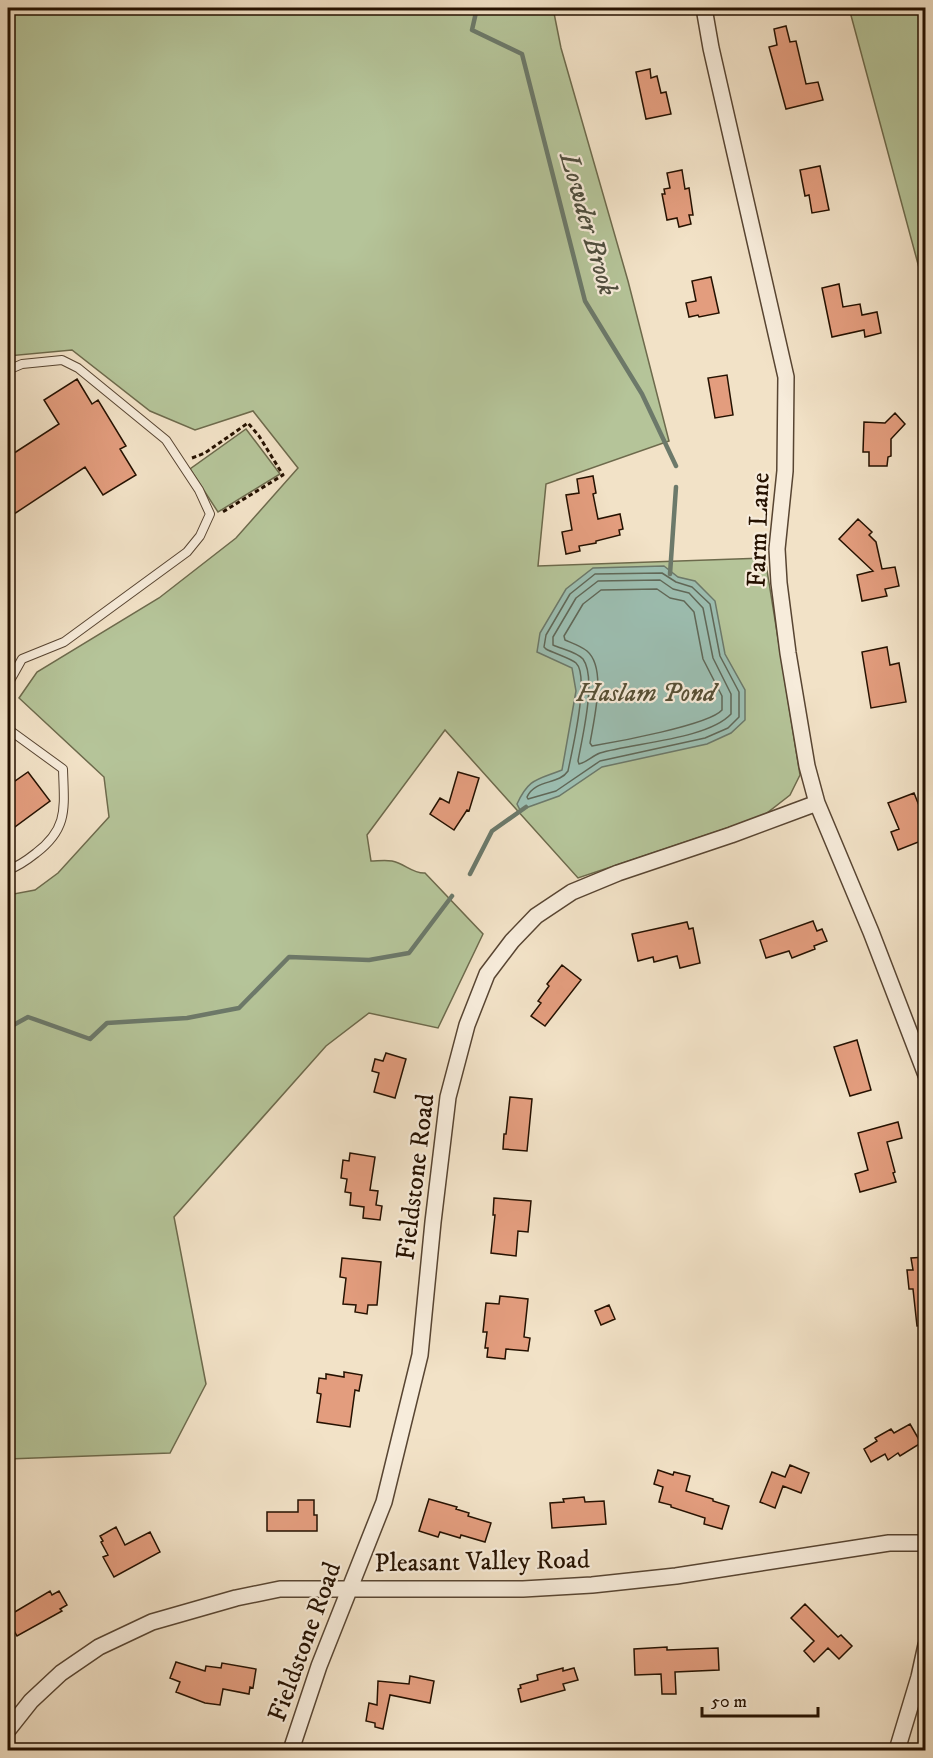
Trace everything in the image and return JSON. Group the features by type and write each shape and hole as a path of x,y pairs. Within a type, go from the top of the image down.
{"street":[{"name":"Farm Lane","path":"704,8 711,48 786,377 785,471 777,549 788,653 807,766 817,803 871,932 926,1075"},
{"name":"Fieldstone Road","path":"291,1750 320,1666 384,1502 420,1355 448,1097 467,1025 487,974 512,941 536,916 572,892 618,873 817,803"},
{"name":"Pleasant Valley Road","path":"8,1730 31,1701 61,1673 99,1647 152,1622 280,1589 523,1589 592,1586 889,1543 926,1543"},
{"path":"897,1750 926,1645"}],"lane":[{"path":"8,370 22,363 62,360 78,368 166,440 199,490 210,514 200,536 187,552 64,642 22,659 8,684"},
{"path":"8,729 63,769 64,810 58,829 50,841 20,866 8,870"}],"path":[{"path":"180,462 205,453 248,423 259,436 283,475 220,514 210,514"}],"green space":[{"name":"Haslam Pond","path":"8,8 553,8 561,48 628,281 669,441 546,484 538,566 765,558 800,775 790,795 763,816 578,878 445,730 367,835 371,861 392,861 416,872 425,873 483,934 438,1028 369,1013 326,1046 174,1217 206,1384 170,1453 8,1459 8,895 35,890 58,873 109,817 104,777 19,698 37,672 159,598 236,538 298,468 253,411 195,430 150,411 72,350 8,356"},
{"path":"849,8 925,8 925,290"},
{"path":"246,429 280,474 218,512 190,469"}],"water":[{"path":"664,566 678,577 695,581 715,601 725,654 745,690 745,720 731,733 707,744 602,767 559,796 520,810 517,804 530,784 562,770 576,691 572,668 537,652 540,633 566,589 593,568"}],"building":[{"path":"786,26 790,42 796,41 806,84 818,82 823,100 786,109 769,47 777,45 774,29"},
{"path":"650,69 651,78 657,76 661,93 666,92 671,114 646,119 636,72"},
{"path":"820,166 829,210 812,213 809,195 805,196 800,170"},
{"path":"682,170 685,189 689,188 693,215 689,215 691,224 679,227 677,218 667,220 662,194 665,194 664,189 670,188 667,173"},
{"path":"711,277 719,313 689,317 686,303 696,301 692,281"},
{"path":"839,284 843,307 860,304 862,315 877,312 881,333 865,337 864,330 832,337 822,288"},
{"path":"727,375 733,415 715,418 708,378"},
{"path":"77,379 92,404 98,400 126,446 120,449 136,475 103,495 85,467 8,518 8,457 59,424 44,400"},
{"path":"895,413 905,424 891,439 891,456 888,457 887,466 869,466 869,452 863,452 864,422 885,423"},
{"path":"593,476 596,493 593,494 598,519 620,514 623,529 619,530 620,535 579,546 580,551 566,554 562,532 572,530 566,495 579,493 577,479"},
{"path":"858,519 872,532 869,535 876,542 882,569 895,567 899,586 885,589 887,596 862,601 857,575 873,571 839,539"},
{"path":"887,647 890,665 899,663 906,702 871,708 862,652"},
{"path":"28,772 50,801 8,832 8,786"},
{"path":"458,772 479,778 469,811 467,810 454,830 430,814 440,798 449,803"},
{"path":"914,793 926,823 926,839 898,850 891,832 899,829 888,803"},
{"path":"813,921 817,931 822,929 827,941 814,946 815,949 792,958 789,951 766,958 760,940"},
{"path":"687,922 689,929 693,928 700,963 680,968 677,956 654,962 653,957 638,961 632,934"},
{"path":"562,965 581,980 545,1026 531,1016 541,1003 538,1001 549,986 547,984"},
{"path":"857,1040 871,1090 850,1096 834,1047"},
{"path":"386,1053 406,1059 395,1098 374,1092 379,1073 372,1071 375,1059 383,1061"},
{"path":"510,1097 532,1099 527,1151 503,1149"},
{"path":"898,1122 902,1138 887,1142 896,1182 860,1192 855,1174 868,1170 858,1133"},
{"path":"350,1153 375,1157 370,1190 378,1191 376,1205 382,1206 380,1220 363,1218 364,1207 350,1205 351,1193 345,1192 347,1179 341,1178 343,1160 349,1161"},
{"path":"494,1198 531,1201 528,1232 518,1231 516,1256 491,1253 495,1215 493,1215"},
{"path":"926,1257 926,1325 917,1326 913,1289 909,1289 907,1270 913,1270 911,1258"},
{"path":"342,1258 381,1262 377,1305 368,1305 367,1314 355,1312 356,1305 343,1304 346,1278 340,1277"},
{"path":"500,1296 528,1299 524,1337 530,1338 528,1351 506,1349 505,1359 487,1357 488,1348 485,1348 487,1332 483,1332 486,1303 499,1304"},
{"path":"609,1305 615,1319 601,1325 595,1311"},
{"path":"344,1372 362,1375 359,1391 355,1390 350,1427 317,1422 321,1394 317,1393 319,1378 326,1379 326,1374 344,1377"},
{"path":"910,1424 921,1443 900,1456 898,1453 888,1460 885,1454 871,1462 864,1449 877,1441 875,1438 891,1429 894,1433"},
{"path":"790,1465 809,1473 801,1493 783,1486 775,1508 760,1502 772,1472 785,1477"},
{"path":"658,1470 673,1475 674,1472 690,1476 686,1491 729,1506 722,1529 704,1524 705,1518 659,1502 663,1487 654,1484"},
{"path":"584,1497 585,1502 604,1501 606,1524 552,1528 550,1503"},
{"path":"429,1499 457,1507 456,1509 469,1513 468,1516 491,1523 485,1542 461,1535 460,1538 440,1532 438,1537 419,1531"},
{"path":"298,1500 314,1500 317,1531 267,1531 267,1512 298,1512"},
{"path":"116,1527 125,1545 150,1532 160,1552 114,1577 103,1557 108,1555 100,1536"},
{"path":"50,1591 52,1595 59,1591 67,1605 60,1609 62,1611 17,1636 8,1616"},
{"path":"805,1604 838,1637 841,1635 852,1646 839,1659 828,1648 814,1662 804,1651 814,1641 791,1618"},
{"path":"667,1647 667,1650 718,1648 719,1670 675,1672 676,1694 662,1694 661,1674 635,1675 634,1649"},
{"path":"176,1662 205,1671 206,1666 221,1668 222,1663 256,1669 253,1688 250,1687 249,1694 223,1689 220,1705 205,1703 176,1692 180,1682 170,1678"},
{"path":"563,1668 563,1671 574,1668 578,1680 563,1684 565,1690 521,1702 518,1689 521,1688 520,1685 538,1680 537,1675"},
{"path":"410,1676 434,1681 430,1703 390,1695 383,1729 375,1727 375,1723 366,1721 369,1703 377,1705 378,1681 409,1684"}],"waterway":[{"name":"Lowder Brook","path":"477,8 472,30 522,54 585,301 642,394 676,466"},
{"name":"Lowder Brook","path":"670,574 676,487"},
{"name":"Lowder Brook","path":"470,874 492,831 526,807"},
{"name":"Lowder Brook","path":"8,1028 28,1017 90,1039 107,1023 187,1018 239,1008 289,957 369,960 409,953 452,896"}]}
